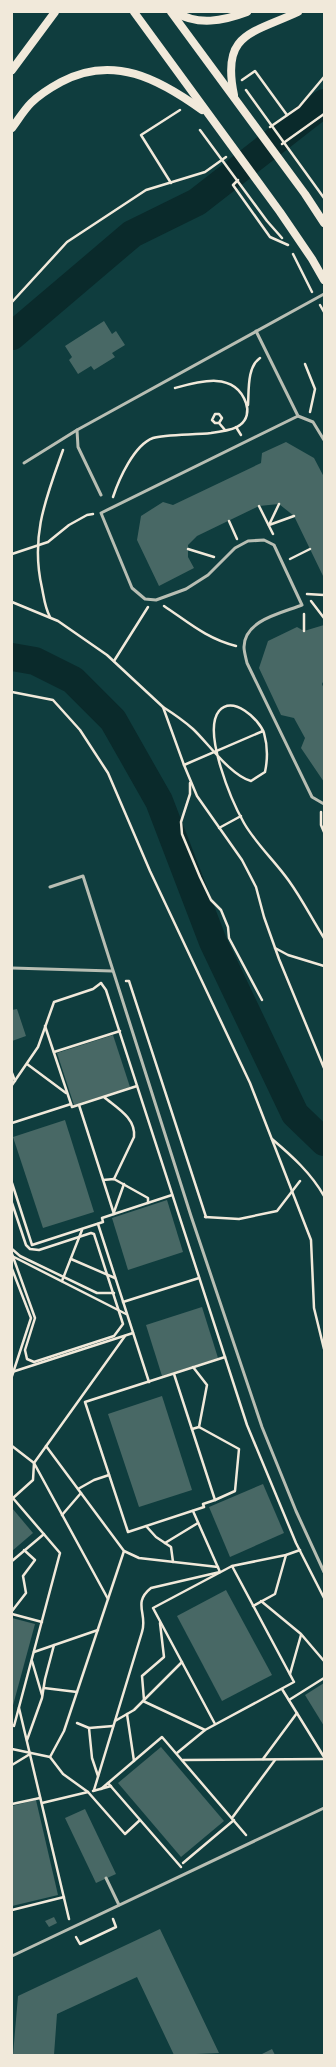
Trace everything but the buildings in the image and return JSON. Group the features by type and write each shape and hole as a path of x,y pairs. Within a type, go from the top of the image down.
{"main road":[{"path":"12,70 55,12"},
{"path":"134,12 280,212 312,259 324,280"},
{"path":"171,12 237,100 305,194 324,223"},
{"path":"175,12 185,18 199,22 227,18 247,12"},
{"path":"237,100 231,79 230,63 234,49 250,33 298,12"},
{"path":"12,128 31,103 51,87 71,77 89,71 114,69 137,73 174,90 211,117"}],"lane":[{"path":"24,463 77,430 256,330 324,294"},
{"path":"256,330 298,416 313,422 324,440"},
{"path":"298,416 101,513 132,588 144,599 156,600 186,590 208,575 239,546 248,541 264,540 274,544 302,605 258,622 248,634 244,647 247,663 312,797 323,804"},
{"path":"77,430 78,447 101,495"},
{"path":"50,887 83,876 112,963 112,971 191,1216 262,1427 296,1511 324,1572"},
{"path":"12,968 112,971"},
{"path":"12,1956 324,1808"},
{"path":"106,1878 119,1905"}],"path":[{"path":"240,81 255,71 287,115"},
{"path":"268,128 299,107 324,77"},
{"path":"249,95 323,197"},
{"path":"171,182 141,135 180,110"},
{"path":"200,130 267,221 288,246 324,312"},
{"path":"12,302 67,242 146,190 205,172 230,154"},
{"path":"323,197 324,192"},
{"path":"112,507 113,497 120,480 137,450 145,443 153,438 225,431 239,426 245,420 248,408 250,377 255,362 268,355"},
{"path":"305,364 315,389 308,420"},
{"path":"173,388 202,381 223,381 231,384 239,390 248,408"},
{"path":"219,423 225,431"},
{"path":"50,618 41,583 37,544 38,531 49,488 64,449"},
{"path":"279,504 268,525 294,516"},
{"path":"12,554 37,544 48,542 86,515 101,513"},
{"path":"229,521 239,546"},
{"path":"188,549 224,559"},
{"path":"282,563 310,549"},
{"path":"114,661 148,607 156,600 210,638 244,647"},
{"path":"12,602 58,621 114,661 163,707 193,729 216,751 243,779 251,781 265,772 268,757 263,731 245,710 236,706 226,707 220,710 214,718 216,751 241,816 260,846 288,880 324,938"},
{"path":"12,692 53,700 80,730 108,773 150,871 250,1083 292,1191 310,1240 314,1308 324,1349"},
{"path":"163,707 197,796 242,860 256,887 275,947 324,1068"},
{"path":"184,765 263,731"},
{"path":"190,780 190,794 181,822 186,845 212,900 221,910 228,927 229,938 262,1000"},
{"path":"323,804 321,825 324,832"},
{"path":"219,828 241,816"},
{"path":"275,947 288,955 324,966"},
{"path":"98,980 106,990 247,1425 300,1550 324,1598"},
{"path":"129,981 206,1217"},
{"path":"12,1085 38,1047 54,1002 93,989 101,983"},
{"path":"45,1026 72,1107 137,1086"},
{"path":"54,1052 130,1028"},
{"path":"27,1064 67,1094"},
{"path":"12,1073 15,1081"},
{"path":"104,1097 131,1121 135,1131 134,1137 114,1178"},
{"path":"12,1123 71,1104"},
{"path":"79,1105 114,1214"},
{"path":"271,1138 295,1159 318,1185 324,1196"},
{"path":"103,1180 114,1178 148,1198 148,1203"},
{"path":"179,1215 239,1219 277,1210 300,1181"},
{"path":"12,1183 32,1245 98,1224 103,1222 102,1218 172,1195"},
{"path":"114,1214 124,1184"},
{"path":"12,1203 26,1245 30,1249 38,1250 91,1232 94,1234 123,1324 114,1336 30,1362 24,1354 35,1318 12,1256"},
{"path":"98,1224 149,1382"},
{"path":"62,1281 83,1229"},
{"path":"12,1249 25,1258 97,1293 114,1294"},
{"path":"12,1256 127,1314"},
{"path":"18,1259 25,1258"},
{"path":"16,1266 18,1259"},
{"path":"71,1259 115,1278"},
{"path":"12,1268 31,1318 12,1376"},
{"path":"123,1302 199,1278"},
{"path":"13,1372 133,1333"},
{"path":"12,1725 14,1726 60,1553 13,1497 33,1480 34,1463 125,1336"},
{"path":"199,1426 239,1449 235,1491 203,1504 204,1507 128,1532 86,1402 225,1357"},
{"path":"193,1367 207,1385 199,1426"},
{"path":"174,1374 215,1500"},
{"path":"192,1429 199,1426"},
{"path":"12,1446 34,1463 108,1599"},
{"path":"46,1446 124,1552 139,1558 218,1567"},
{"path":"78,1489 94,1480 109,1475"},
{"path":"62,1514 81,1493"},
{"path":"193,1511 220,1572"},
{"path":"165,1543 198,1523"},
{"path":"146,1526 156,1537 170,1547 173,1562"},
{"path":"12,1561 44,1534"},
{"path":"12,1611 26,1593 23,1576 35,1560 24,1550"},
{"path":"215,1724 153,1608 232,1566 286,1555 300,1550"},
{"path":"50,1757 64,1731 124,1552"},
{"path":"253,1606 275,1594 286,1555"},
{"path":"177,1753 205,1730 294,1682 232,1566"},
{"path":"94,1790 143,1628 141,1605 145,1592 151,1588 220,1572"},
{"path":"261,1601 301,1634 324,1661"},
{"path":"12,1614 42,1622"},
{"path":"144,1700 142,1676 164,1657 160,1620"},
{"path":"34,1652 98,1630"},
{"path":"290,1675 301,1634"},
{"path":"27,1741 42,1698 54,1644"},
{"path":"32,1660 42,1698"},
{"path":"115,1721 134,1710 182,1662"},
{"path":"289,1700 324,1678"},
{"path":"44,1688 77,1692"},
{"path":"182,1760 275,1760 324,1758 282,1688"},
{"path":"144,1700 205,1730"},
{"path":"19,1707 74,1938 77,1936 80,1944 116,1927 112,1919 120,1916"},
{"path":"263,1760 297,1713"},
{"path":"127,1714 134,1761"},
{"path":"78,1723 90,1728 113,1726"},
{"path":"90,1728 92,1758 98,1777"},
{"path":"101,1789 162,1736 246,1835"},
{"path":"12,1749 50,1757 63,1774 88,1792 125,1834 140,1820"},
{"path":"12,1765 30,1754"},
{"path":"180,1866 233,1819 275,1760"},
{"path":"108,1783 186,1873"},
{"path":"42,1803 111,1786"},
{"path":"12,1804 40,1798"},
{"path":"12,1910 64,1897"}],"waterway":[{"path":"12,336 132,234 197,202 324,103"},
{"path":"12,657 35,661 73,680 113,720 159,801 213,942 295,1114 324,1142"}]}
